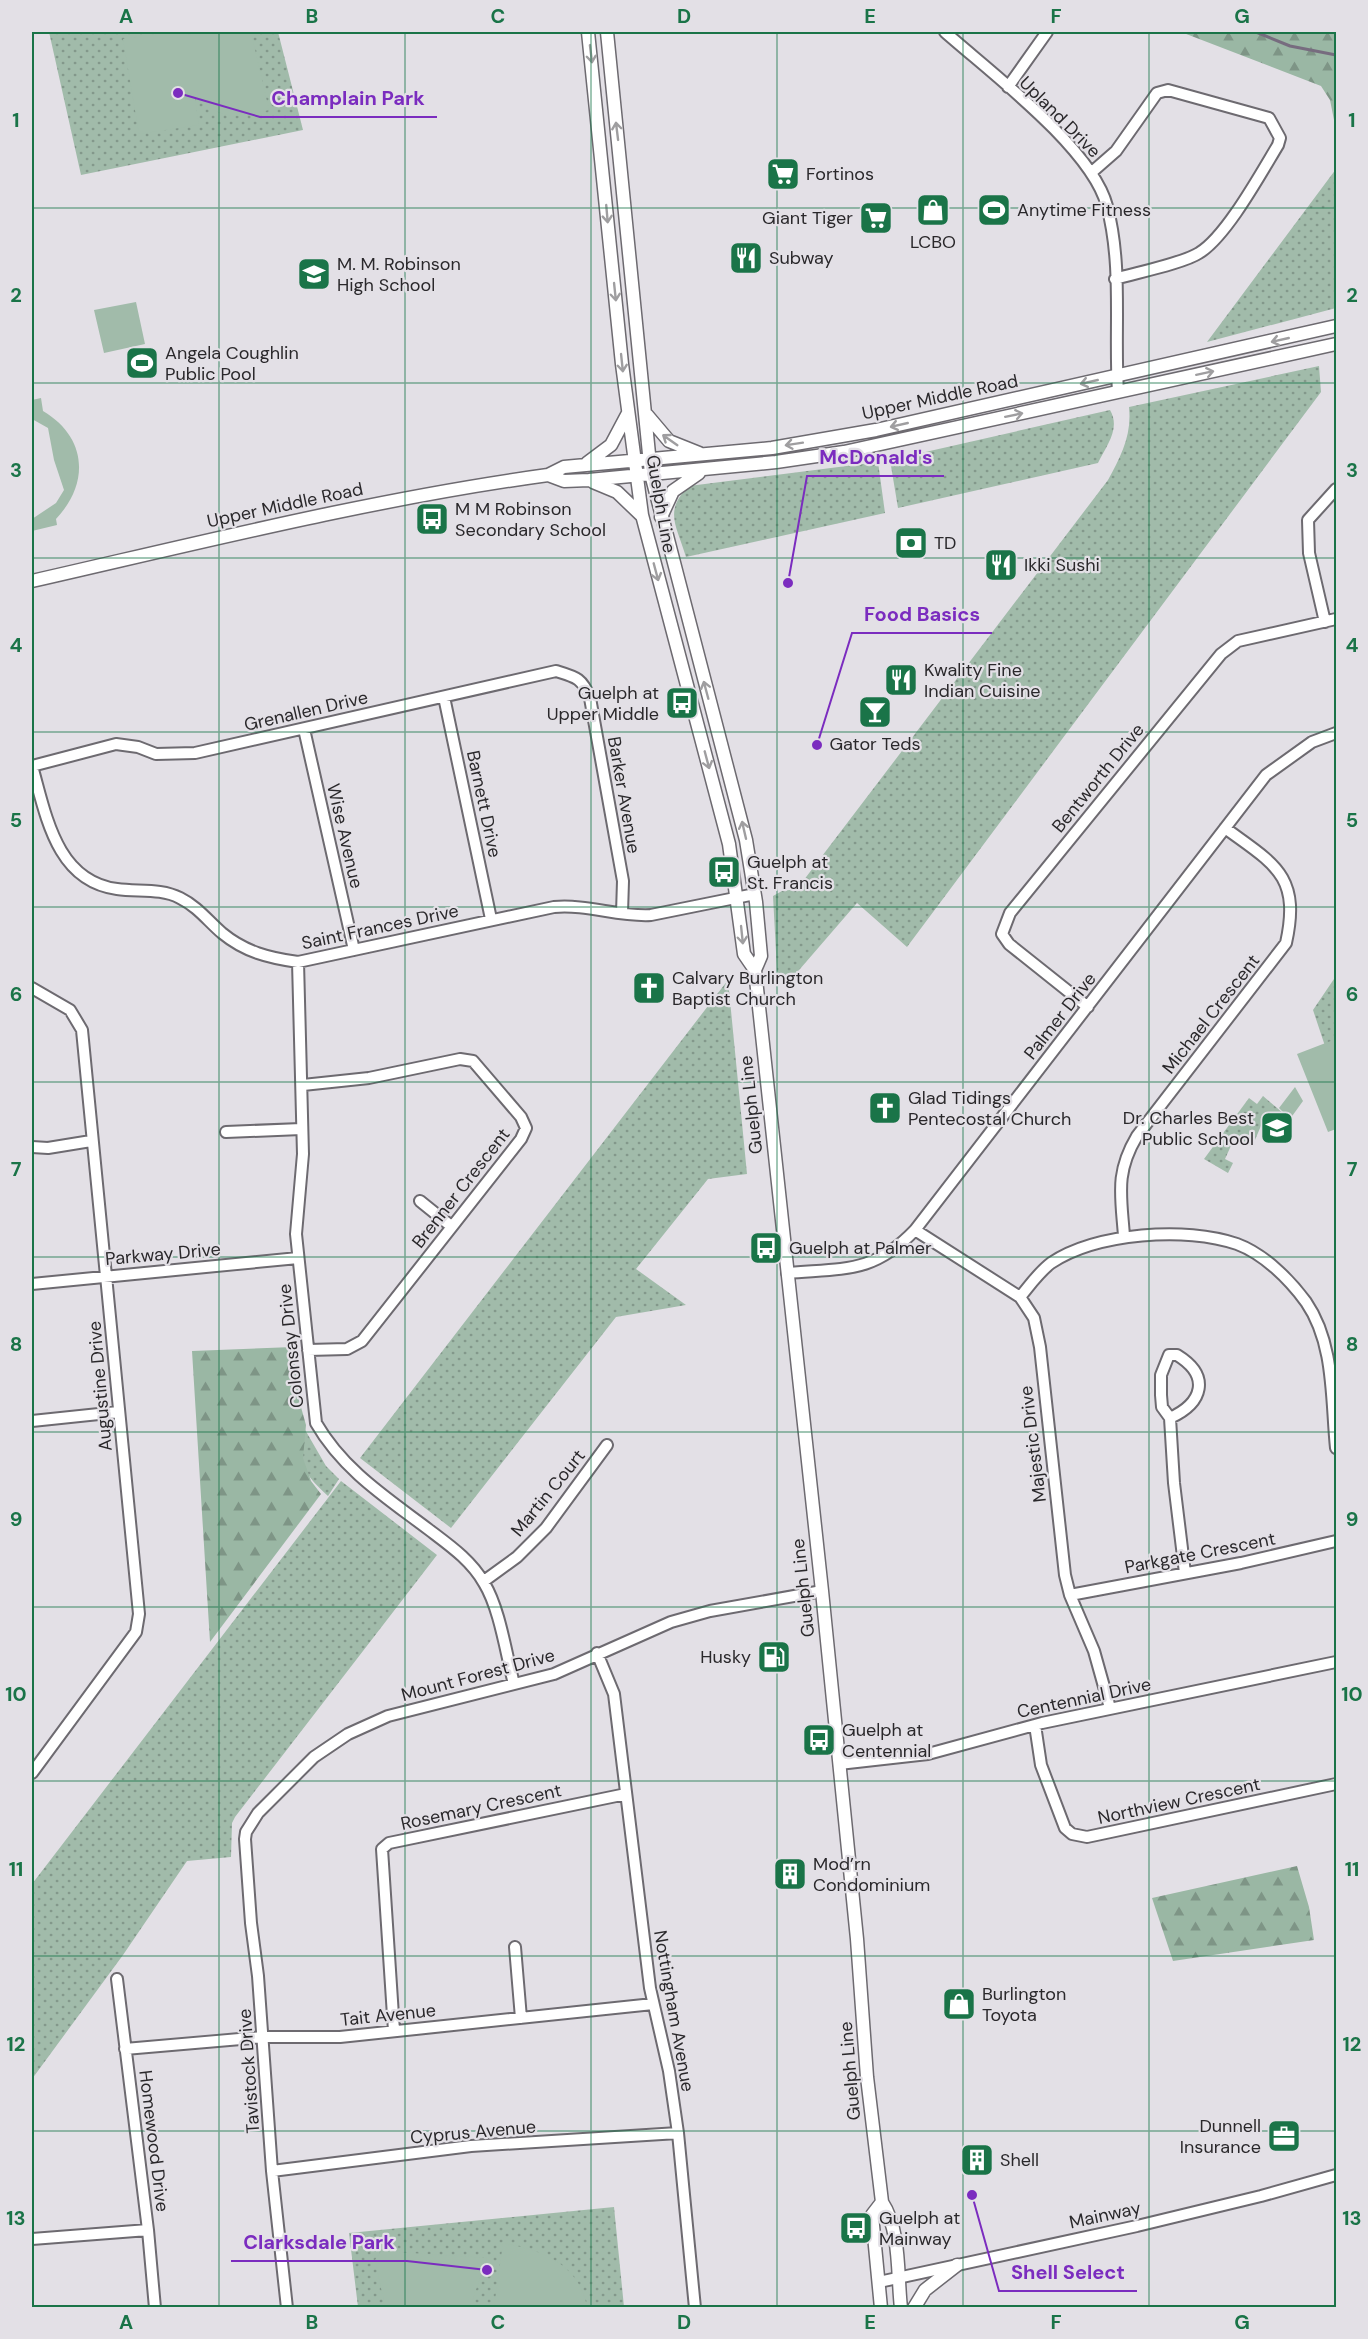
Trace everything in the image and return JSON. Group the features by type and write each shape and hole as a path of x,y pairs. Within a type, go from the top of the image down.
{"main road":[{"name":"Guelph Line","path":"588,32 634,461 642,515 729,844 744,954 754,970 822,1591 867,2077 882,2202 892,2217 901,2307"},
{"name":"Guelph Line","path":"607,32 651,474 746,840 755,894 761,956 754,970"},
{"path":"593,76 611,74"},
{"name":"Upper Middle Road","path":"32,581 322,514 413,496 548,475 564,467 772,448 876,430 1336,327"},
{"name":"Upper Middle Road","path":"548,475 564,481 589,480 706,469 844,452 1336,344"},
{"path":"583,465 611,445 629,412"},
{"path":"646,413 654,427 669,441 703,455"},
{"path":"661,518 668,499 676,488 706,469"},
{"path":"589,480 617,492 642,515"},
{"path":"691,700 715,721"},
{"name":"Guelph Line","path":"881,2307 872,2215 882,2202"},
{"path":"914,2307 925,2290 957,2265"}],"street":[{"name":"Upland Drive","path":"945,32 1008,87 1092,172 1107,205 1114,247 1118,393"},
{"path":"1008,87 1047,32"},
{"path":"1092,172 1116,151 1158,93 1168,90 1269,118 1280,138 1246,198 1210,244 1198,254 1115,279"},
{"path":"1325,622 1309,553 1308,520 1336,489"},
{"name":"Bentworth Drive","path":"1088,1007 1009,944 1002,934 1010,913 1221,654 1238,641 1336,619"},
{"name":"Grenallen Drive","path":"32,766 116,744 138,747 156,754 187,754 556,671 575,676 585,683"},
{"name":"Barker Avenue","path":"585,683 590,698 623,881 622,913"},
{"name":"Barnett Drive","path":"444,697 491,919"},
{"name":"Wise Avenue","path":"304,729 354,950"},
{"name":"Palmer Drive","path":"787,1273 859,1267 873,1263 897,1249 915,1230 1266,775 1312,742 1336,733"},
{"name":"Saint Frances Drive","path":"32,766 51,833 59,850 85,878 105,888 155,890 177,896 199,909 221,932 245,949 272,959 298,962 491,919 569,905 651,915 755,894"},
{"name":"Michael Crescent","path":"1124,1236 1120,1177 1125,1156 1137,1136 1286,943 1289,903 1285,877 1264,857 1225,828"},
{"name":"Colonsay Drive","path":"298,962 303,1085 301,1128 303,1154 297,1208 298,1258 316,1423 329,1446 349,1468 454,1548 484,1581 514,1684"},
{"name":"Augustine Drive","path":"32,987 70,1010 82,1030 139,1614 136,1632 32,1773"},
{"name":"Brenner Crescent","path":"303,1085 369,1078 460,1059 473,1061 520,1117 526,1128 521,1139 362,1341 347,1349 308,1350"},
{"path":"226,1132 301,1128"},
{"path":"32,1147 48,1148 91,1140"},
{"path":"420,1201 451,1226"},
{"name":"Majestic Drive","path":"915,1230 1020,1297 1034,1318 1040,1347 1065,1575 1070,1595 1094,1651 1110,1708"},
{"path":"1020,1297 1050,1264 1086,1245 1124,1236 1203,1236 1238,1244 1268,1261 1286,1278 1306,1303 1327,1350 1336,1448"},
{"name":"Parkway Drive","path":"32,1284 298,1258"},
{"path":"1170,1418 1185,1409 1200,1390 1200,1380 1197,1374 1177,1355 1169,1356 1161,1375 1162,1407 1170,1418 1174,1483 1185,1573"},
{"path":"32,1421 118,1412"},
{"name":"Martin Court","path":"484,1581 517,1557 546,1528 607,1445"},
{"name":"Parkgate Crescent","path":"1070,1595 1336,1541"},
{"name":"Mount Forest Drive","path":"246,1832 277,1792 314,1757 348,1734 388,1716 554,1674 671,1622 710,1611 822,1591"},
{"name":"Nottingham Avenue","path":"597,1653 614,1694 653,2004 669,2071 678,2133 695,2307"},
{"name":"Centennial Drive","path":"839,1764 928,1754 995,1734 1110,1708 1336,1662"},
{"name":"Northview Crescent","path":"1035,1725 1041,1765 1065,1828 1072,1834 1086,1837 1336,1784"},
{"name":"Rosemary Crescent","path":"394,2031 382,1849 389,1843 626,1794"},
{"name":"Tavistock Drive","path":"246,1832 250,1923 263,2037 272,2171 288,2307"},
{"path":"515,1947 521,2018"},
{"name":"Homewood Drive","path":"117,1979 148,2230 155,2307"},
{"name":"Tait Avenue","path":"125,2049 263,2037 340,2037 653,2004"},
{"name":"Cyprus Avenue","path":"272,2171 471,2146 678,2133"},
{"name":"Mainway","path":"879,2282 1251,2199 1336,2175"},
{"path":"32,2239 148,2230"}],"green space":[{"path":"49,32 278,32 303,130 81,175"},
{"path":"183,32 184,35 205,32 251,32 269,110 238,116 223,114 195,99 199,125 139,134 123,39"},
{"path":"1181,32 1336,32 1336,130 1330,100 1321,86"},
{"path":"1336,169 1336,308 1207,342"},
{"path":"136,302 145,344 104,353 94,310"},
{"path":"1319,366 1321,392 907,947 857,903 787,984 777,971 773,896 782,891 797,889 1108,480 1127,436 1129,407"},
{"path":"41,398 43,411 58,422 75,447 79,461 78,476 67,505 56,519 57,525 32,531 32,519 56,503 64,490 54,460 48,428 32,419 32,400"},
{"path":"1110,410 1114,424 1113,431 1098,463 898,508 890,460"},
{"path":"878,462 885,513 686,557 676,528 674,511 676,503 689,486"},
{"path":"1336,976 1336,1079 1313,1010"},
{"path":"728,980 747,1174 708,1179 636,1269 686,1305 616,1317 451,1528 360,1458"},
{"path":"1336,1039 1336,1129 1328,1132 1297,1054"},
{"path":"1295,1087 1303,1101 1290,1119 1279,1108"},
{"path":"1263,1096 1290,1119 1285,1125 1276,1121 1273,1126 1263,1121 1252,1147 1234,1139 1225,1159 1233,1163 1228,1173 1204,1159 1249,1098 1257,1104"},
{"path":"293,1347 299,1400 306,1425 303,1458 311,1481 321,1494 210,1642 192,1351"},
{"path":"304,1428 326,1466 339,1479 328,1496 307,1473 304,1466 302,1451"},
{"path":"341,1481 437,1555 235,1817 232,1823 231,1857 187,1861 123,1955 32,2079 32,1884"},
{"path":"1297,1866 1309,1907 1314,1940 1173,1961 1152,1898"},
{"path":"614,2207 624,2307 358,2307 349,2233"},
{"path":"503,2243 544,2255 567,2269 583,2292 587,2307 494,2307"},
{"path":"381,2251 487,2258 470,2307 385,2307 375,2260"}],"waterway":[{"path":"1256,32 1290,46 1336,55"}],"place":[{"name":"Champlain Park","path":"178,93"},
{"name":"Fortinos","path":"783,174"},
{"name":"LCBO","path":"933,210"},
{"name":"Anytime Fitness","path":"994,210"},
{"name":"Giant Tiger","path":"876,218"},
{"name":"Subway","path":"746,258"},
{"name":"M. M. Robinson High School","path":"314,274"},
{"name":"Angela Coughlin Public Pool","path":"142,363"},
{"name":"M M Robinson Secondary School","path":"432,519"},
{"name":"TD","path":"911,543"},
{"name":"Ikki Sushi","path":"1001,565"},
{"name":"McDonald's","path":"788,583"},
{"name":"Kwality Fine Indian Cuisine","path":"901,680"},
{"name":"Guelph at Upper Middle","path":"682,703"},
{"name":"Gator Teds","path":"875,712"},
{"name":"Food Basics","path":"817,745"},
{"name":"Guelph at St. Francis","path":"724,872"},
{"name":"Calvary Burlington Baptist Church","path":"649,988"},
{"name":"Glad Tidings Pentecostal Church","path":"885,1108"},
{"name":"Dr. Charles Best Public School","path":"1277,1128"},
{"name":"Guelph at Palmer","path":"766,1248"},
{"name":"Husky","path":"774,1657"},
{"name":"Guelph at Centennial","path":"819,1740"},
{"name":"Mod’rn Condominium","path":"790,1874"},
{"name":"Burlington Toyota","path":"959,2004"},
{"name":"Dunnell Insurance","path":"1284,2136"},
{"name":"Shell","path":"977,2160"},
{"name":"Shell Select","path":"972,2195"},
{"name":"Guelph at Mainway","path":"856,2228"},
{"name":"Clarksdale Park","path":"487,2270"}]}
